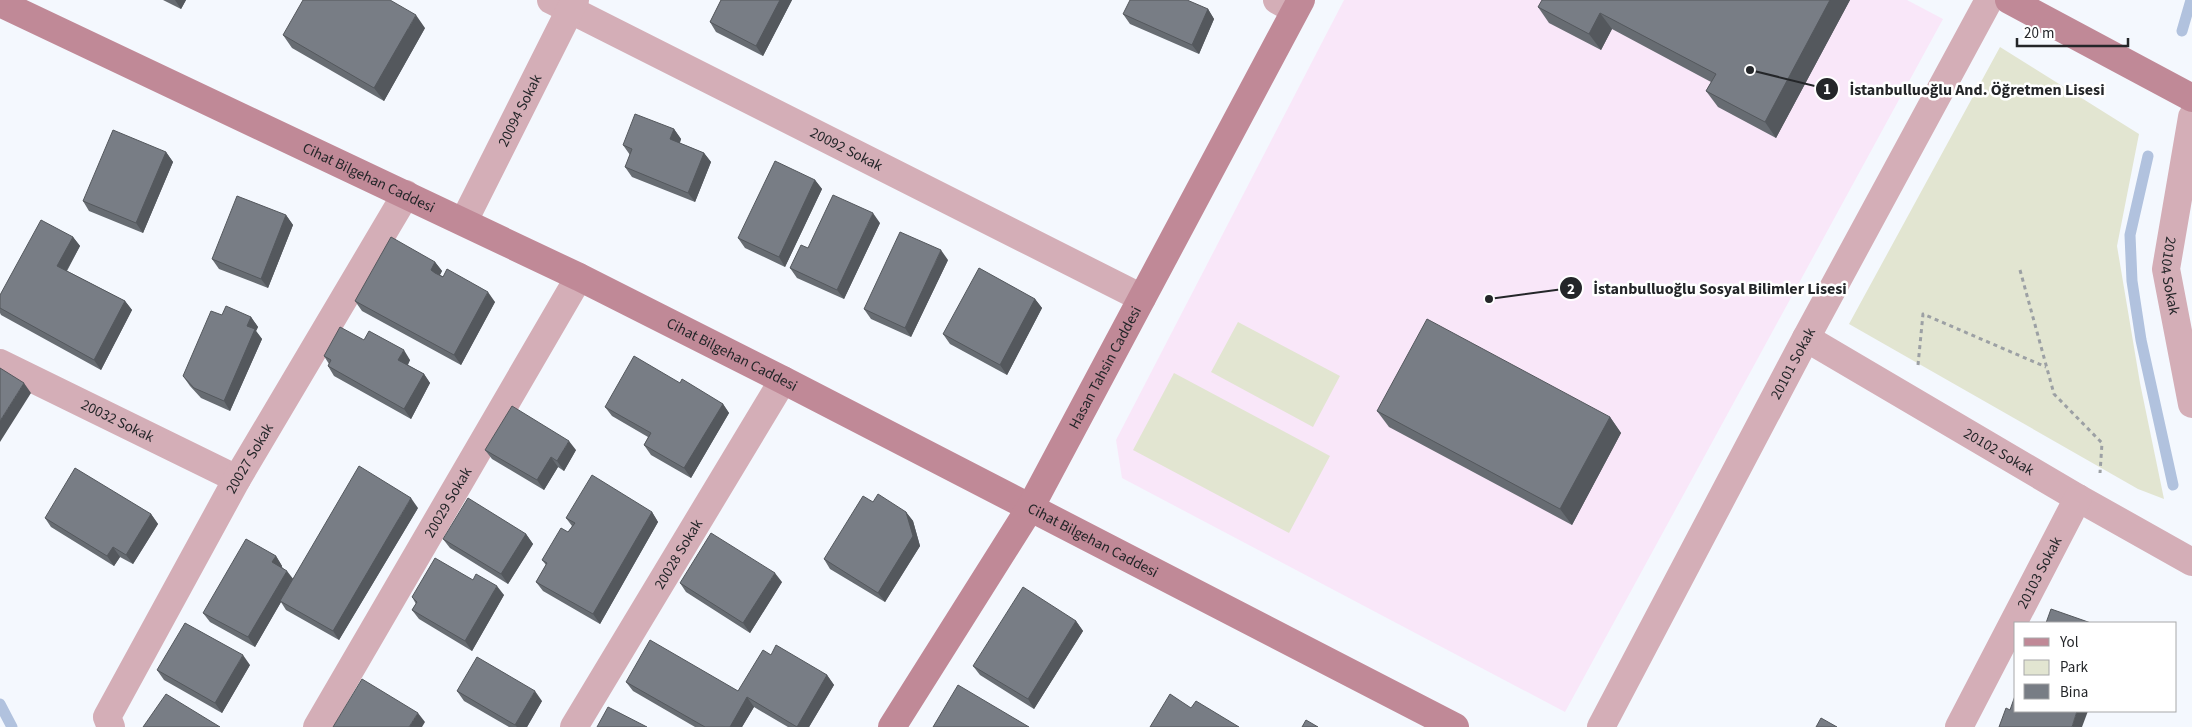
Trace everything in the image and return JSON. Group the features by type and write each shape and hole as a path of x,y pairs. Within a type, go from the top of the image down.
{"main road":[{"path":"2009,0 2192,98"},
{"name":"Cihat Bilgehan Caddesi","path":"0,3 579,277 783,380 1454,727"},
{"name":"Hasan Tahsin Caddesi","path":"892,727 1030,508 1142,298 1291,3"}],"street":[{"name":"20101 Sokak","path":"1600,727 1806,338 1989,0"},
{"name":"20092 Sokak","path":"565,3 1142,298"},
{"name":"20094 Sokak","path":"464,221 565,3"},
{"name":"20104 Sokak","path":"2192,117 2166,269 2192,404"},
{"name":"20027 Sokak","path":"111,727 107,716 237,479 406,194"},
{"name":"20029 Sokak","path":"316,727 579,277"},
{"name":"20102 Sokak","path":"1806,338 2192,562"},
{"name":"20032 Sokak","path":"0,363 237,479"},
{"name":"20028 Sokak","path":"574,727 783,380"},
{"name":"20103 Sokak","path":"2019,622 2088,503"},
{"name":"20103 Sokak","path":"1959,727 2014,631"}],"path":[{"path":"2020,270 2054,394 2102,443 2088,503"},
{"path":"1915,402 1923,314 2047,367"}],"shaded area":[{"path":"1344,0 1907,0 1943,19 1565,712 1122,478 1116,440"}],"green space":[{"path":"2000,47 2139,134 2117,246 2140,383 2164,499 2138,489 1849,324"},
{"path":"1238,322 1340,376 1313,427 1211,372"},
{"path":"1174,373 1330,456 1289,533 1133,450"}],"building":[{"path":"303,0 390,0 416,15 374,88 283,35"},
{"path":"721,0 780,0 756,46 710,22"},
{"path":"1130,0 1187,0 1208,9 1192,45 1123,14"},
{"path":"1542,0 1830,0 1765,122 1706,91 1716,74 1600,13 1589,34 1538,7"},
{"path":"635,114 674,129 670,139 704,153 688,193 625,167 632,149 623,145"},
{"path":"113,130 166,152 136,223 83,201"},
{"path":"775,161 815,180 779,257 738,238"},
{"path":"833,195 873,213 837,290 790,268 801,245 808,248"},
{"path":"237,196 286,215 261,279 212,259"},
{"path":"41,220 73,237 57,266 125,301 94,360 0,308 0,295"},
{"path":"900,232 941,250 905,328 864,309"},
{"path":"391,237 435,262 431,270 435,273 443,277 447,269 488,292 454,355 355,301"},
{"path":"979,268 1035,299 1000,365 943,334"},
{"path":"226,306 251,317 247,326 255,329 224,401 194,388 183,376 211,311 222,315"},
{"path":"1427,319 1610,417 1560,509 1377,411"},
{"path":"340,327 364,340 369,331 404,350 398,360 424,374 404,409 328,366 331,360 324,356"},
{"path":"634,356 680,383 682,379 723,404 684,468 644,445 651,433 605,407"},
{"path":"0,368 24,383 0,421"},
{"path":"512,406 569,441 557,461 551,457 537,480 485,450"},
{"path":"359,466 411,498 333,631 280,601"},
{"path":"75,468 151,514 126,555 113,547 107,556 45,518"},
{"path":"592,475 652,512 593,614 536,582 547,563 542,560 561,528 568,532 575,523 566,518"},
{"path":"878,494 906,512 913,536 878,593 824,559 863,496 873,502"},
{"path":"468,498 526,534 501,574 443,539"},
{"path":"711,533 775,573 743,623 680,583"},
{"path":"246,539 276,556 272,562 287,571 248,637 203,613"},
{"path":"435,558 473,580 476,574 497,586 465,641 412,610 417,602 412,597"},
{"path":"1023,587 1076,621 1028,699 973,666"},
{"path":"2051,609 2088,622 2046,622"},
{"path":"185,623 243,655 215,703 157,670"},
{"path":"650,640 738,691 763,650 771,655 776,645 827,675 797,727 747,697 730,727 705,727 626,682"},
{"path":"477,657 535,691 515,725 457,691"},
{"path":"362,679 418,713 409,727 333,727"},
{"path":"958,685 1029,727 933,727"},
{"path":"166,694 220,727 143,727"},
{"path":"1170,694 1191,708 1196,701 1239,727 1150,727"},
{"path":"2014,699 2014,712 2077,712 2072,727 1999,727 2006,708 2010,710"},
{"path":"608,707 647,727 597,727"},
{"path":"1821,718 1837,727 1816,727"},
{"path":"1306,720 1318,727 1302,727"}],"waterway":[{"path":"2182,31 2191,0"},
{"path":"2148,156 2130,235 2132,281 2141,340 2173,485"},
{"path":"0,704 12,727"}],"place":[{"name":"İstanbulluoğlu And. Öğretmen Lisesi","path":"1750,70"},
{"name":"İstanbulluoğlu Sosyal Bilimler Lisesi","path":"1489,299"}]}
